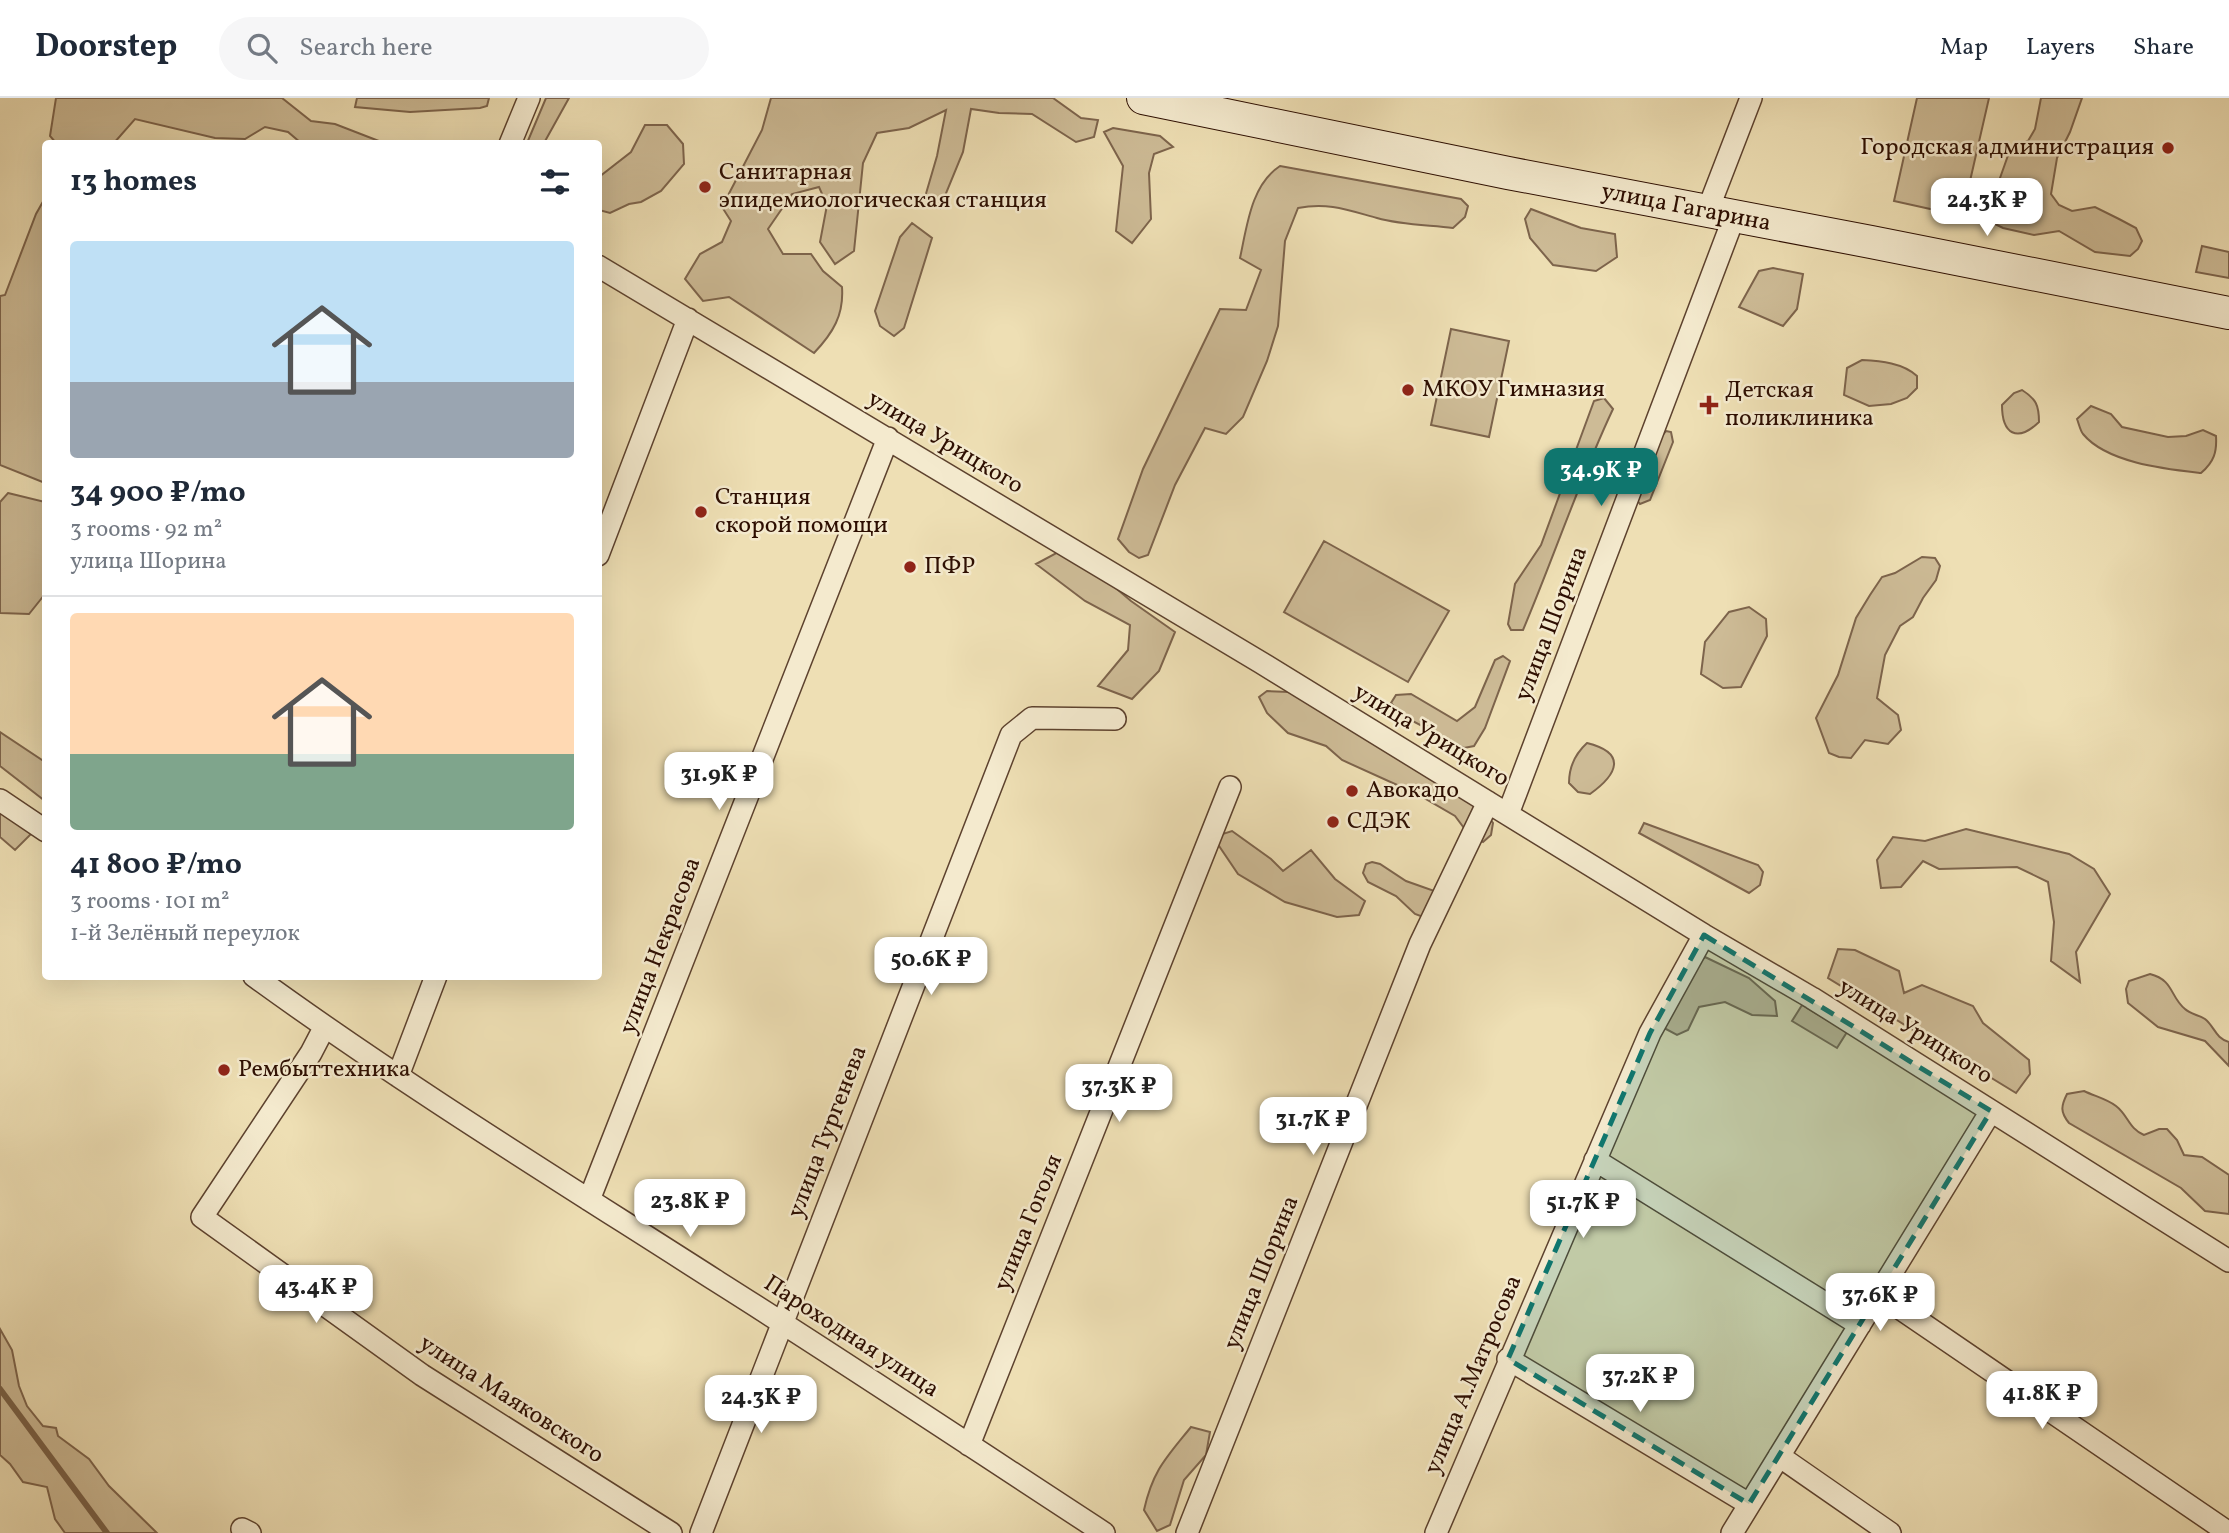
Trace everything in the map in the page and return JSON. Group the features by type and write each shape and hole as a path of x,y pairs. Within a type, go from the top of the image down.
{"street":[{"path":"512,140 529,98"},
{"name":"улица Гагарина","path":"1143,98 1721,215 2229,313"},
{"name":"улица Шорина","path":"1508,814 1721,215 1751,98"},
{"name":"улица Урицкого","path":"602,268 1812,998 2229,1261"},
{"path":"602,545 688,319"},
{"name":"улица Некрасова","path":"589,1200 888,439"},
{"name":"улица Тургенева","path":"701,1533 1010,735 1032,718 1115,719"},
{"name":"улица Гоголя","path":"969,1445 1230,787"},
{"path":"0,800 42,828"},
{"name":"улица Шорина","path":"1187,1533 1420,944 1488,802"},
{"name":"улица А.Матросова","path":"1436,1533 1508,1359 1650,1032 1704,935"},
{"name":"Пароходная улица","path":"259,980 324,1028 397,1076 782,1322 1104,1533"},
{"path":"397,1076 434,980"},
{"name":"улица Маяковского","path":"324,1028 311,1053 202,1217 422,1375 671,1533"},
{"path":"1732,1533 1991,1111"},
{"path":"1595,1160 1860,1325"},
{"path":"1879,1294 2229,1533"},
{"path":"1508,1359 1749,1504"},
{"path":"1779,1456 1889,1533"}],"highlighted area":[{"path":"1704,935 1991,1111 1749,1504 1508,1359 1650,1033"}],"shaded area":[{"path":"56,98 282,98 311,121 335,124 376,140 297,140 288,132 265,127 245,139 215,138 135,119 117,140 53,140 50,136"},
{"path":"357,98 489,98 487,106 480,108 410,112 355,107"},
{"path":"546,98 569,98 546,140 528,140"},
{"path":"771,98 1053,98 1081,118 1098,120 1094,137 1076,142 1032,114 971,109 963,152 940,208 925,197 946,110 909,128 877,133 863,163 854,251 835,264 820,242 827,205 819,187 792,194 768,229 783,254 811,254 823,271 842,287 841,306 836,323 814,353 729,297 703,301 685,279 700,254 722,242 731,221 722,207 762,130"},
{"path":"1917,98 1989,98 1962,216 1894,201"},
{"path":"2041,98 2082,98 2057,158 2051,194 2059,205 2072,211 2095,207 2136,228 2142,241 2130,256 2095,252 2059,231 2034,235 2003,228 1991,222 1989,209 2011,147 2028,141 2035,129"},
{"path":"645,125 667,125 683,144 684,164 661,191 641,202 629,204 610,213 602,211 602,175 631,152"},
{"path":"1113,128 1160,136 1173,147 1154,154 1149,173 1151,219 1132,243 1116,231 1123,166 1104,132"},
{"path":"1280,166 1461,199 1468,206 1465,217 1453,228 1395,222 1329,206 1298,208 1285,241 1278,326 1267,361 1243,417 1226,434 1205,428 1175,485 1148,555 1139,558 1129,552 1118,539 1143,469 1220,309 1246,310 1261,270 1240,258 1248,220 1262,184"},
{"path":"42,203 42,482 0,465 0,296 5,295"},
{"path":"1531,209 1581,228 1615,234 1617,257 1596,271 1553,265 1530,238 1525,219"},
{"path":"912,223 932,238 904,328 894,336 880,326 875,311 900,237"},
{"path":"2202,246 2229,252 2229,278 2196,272"},
{"path":"1773,268 1803,274 1797,309 1783,326 1739,307 1759,271"},
{"path":"1451,329 1509,341 1489,437 1431,425"},
{"path":"1862,360 1905,368 1917,376 1917,388 1907,398 1891,404 1869,406 1844,395 1847,368"},
{"path":"2022,390 2036,403 2039,422 2018,433 2008,429 2002,405 2014,393"},
{"path":"1604,398 1613,409 1523,630 1511,630 1508,624 1515,584 1541,545 1594,401"},
{"path":"2091,406 2111,414 2122,427 2168,437 2186,436 2203,430 2216,436 2214,456 2201,473 2155,467 2107,452 2082,432 2077,419"},
{"path":"1666,431 1671,432 1673,442 1650,500 1640,504 1637,500 1659,439"},
{"path":"8,493 42,501 42,598 29,614 0,613 0,502"},
{"path":"1324,541 1449,611 1408,682 1284,612"},
{"path":"1060,551 1085,562 1131,601 1175,632 1159,671 1132,699 1098,686 1128,650 1130,625 1085,601 1036,564"},
{"path":"1922,557 1935,558 1940,566 1936,580 1913,617 1900,626 1885,655 1877,698 1898,715 1901,730 1888,744 1865,740 1851,758 1829,753 1816,718 1838,675 1856,618 1882,577 1895,573"},
{"path":"1749,607 1766,619 1767,636 1741,687 1723,688 1701,674 1705,642 1729,612"},
{"path":"1503,656 1510,661 1485,728 1474,746 1464,748 1401,715 1391,703 1396,695 1411,694 1457,721 1475,707 1495,660"},
{"path":"1267,691 1289,692 1322,708 1479,803 1493,823 1491,835 1483,842 1467,832 1455,816 1417,794 1342,760 1326,746 1288,733 1267,713 1259,697"},
{"path":"0,732 42,760 42,799 0,766"},
{"path":"1587,743 1608,752 1614,765 1607,779 1590,794 1578,792 1569,783 1574,761"},
{"path":"0,802 26,815 31,834 15,850 0,837"},
{"path":"1644,823 1758,865 1763,872 1760,885 1749,893 1639,833"},
{"path":"1966,829 2069,854 2094,869 2110,894 2076,952 2080,982 2051,961 2054,922 2048,882 2017,867 1939,869 1923,861 1901,887 1881,888 1877,860 1893,837 1925,841"},
{"path":"1232,831 1283,871 1311,850 1335,879 1365,901 1359,915 1337,917 1285,902 1238,874 1213,837"},
{"path":"1366,864 1380,864 1406,881 1440,893 1426,918 1415,914 1396,896 1368,882 1363,873"},
{"path":"1838,949 1855,950 1899,971 1904,993 1922,985 1973,1006 1983,1023 2029,1060 2030,1074 2016,1093 1828,978"},
{"path":"1705,957 1749,978 1775,1001 1777,1016 1752,1015 1725,1002 1699,1007 1688,1030 1677,1035 1664,1028 1696,966"},
{"path":"2150,974 2163,980 2185,1009 2205,1019 2221,1038 2229,1042 2229,1066 2205,1041 2158,1027 2128,1003 2126,989 2129,981"},
{"path":"1802,1005 1847,1032 1837,1048 1792,1021"},
{"path":"2084,1091 2116,1106 2135,1129 2144,1135 2167,1129 2177,1140 2184,1155 2202,1157 2229,1175 2229,1214 2205,1211 2181,1188 2069,1123 2063,1112 2065,1098 2067,1094"},
{"path":"0,1329 12,1350 19,1386 27,1406 43,1426 56,1428 58,1436 89,1459 109,1486 157,1533 65,1533 55,1519 47,1487 23,1482 0,1455"},
{"path":"1191,1427 1210,1432 1206,1455 1184,1480 1170,1525 1157,1531 1144,1510 1148,1496 1162,1465"}],"waterway":[{"path":"0,1389 107,1533"}],"place":[{"name":"Городская администрация","path":"2168,148"},
{"name":"Санитарная эпидемиологическая станция","path":"705,187"},
{"name":"МКОУ Гимназия","path":"1408,390"},
{"name":"Детская поликлиника","path":"1709,405"},
{"name":"Станция скорой помощи","path":"701,512"},
{"name":"ПФР","path":"910,567"},
{"name":"Авокадо","path":"1352,791"},
{"name":"СДЭК","path":"1333,822"},
{"name":"Рембыттехника","path":"224,1070"}]}
